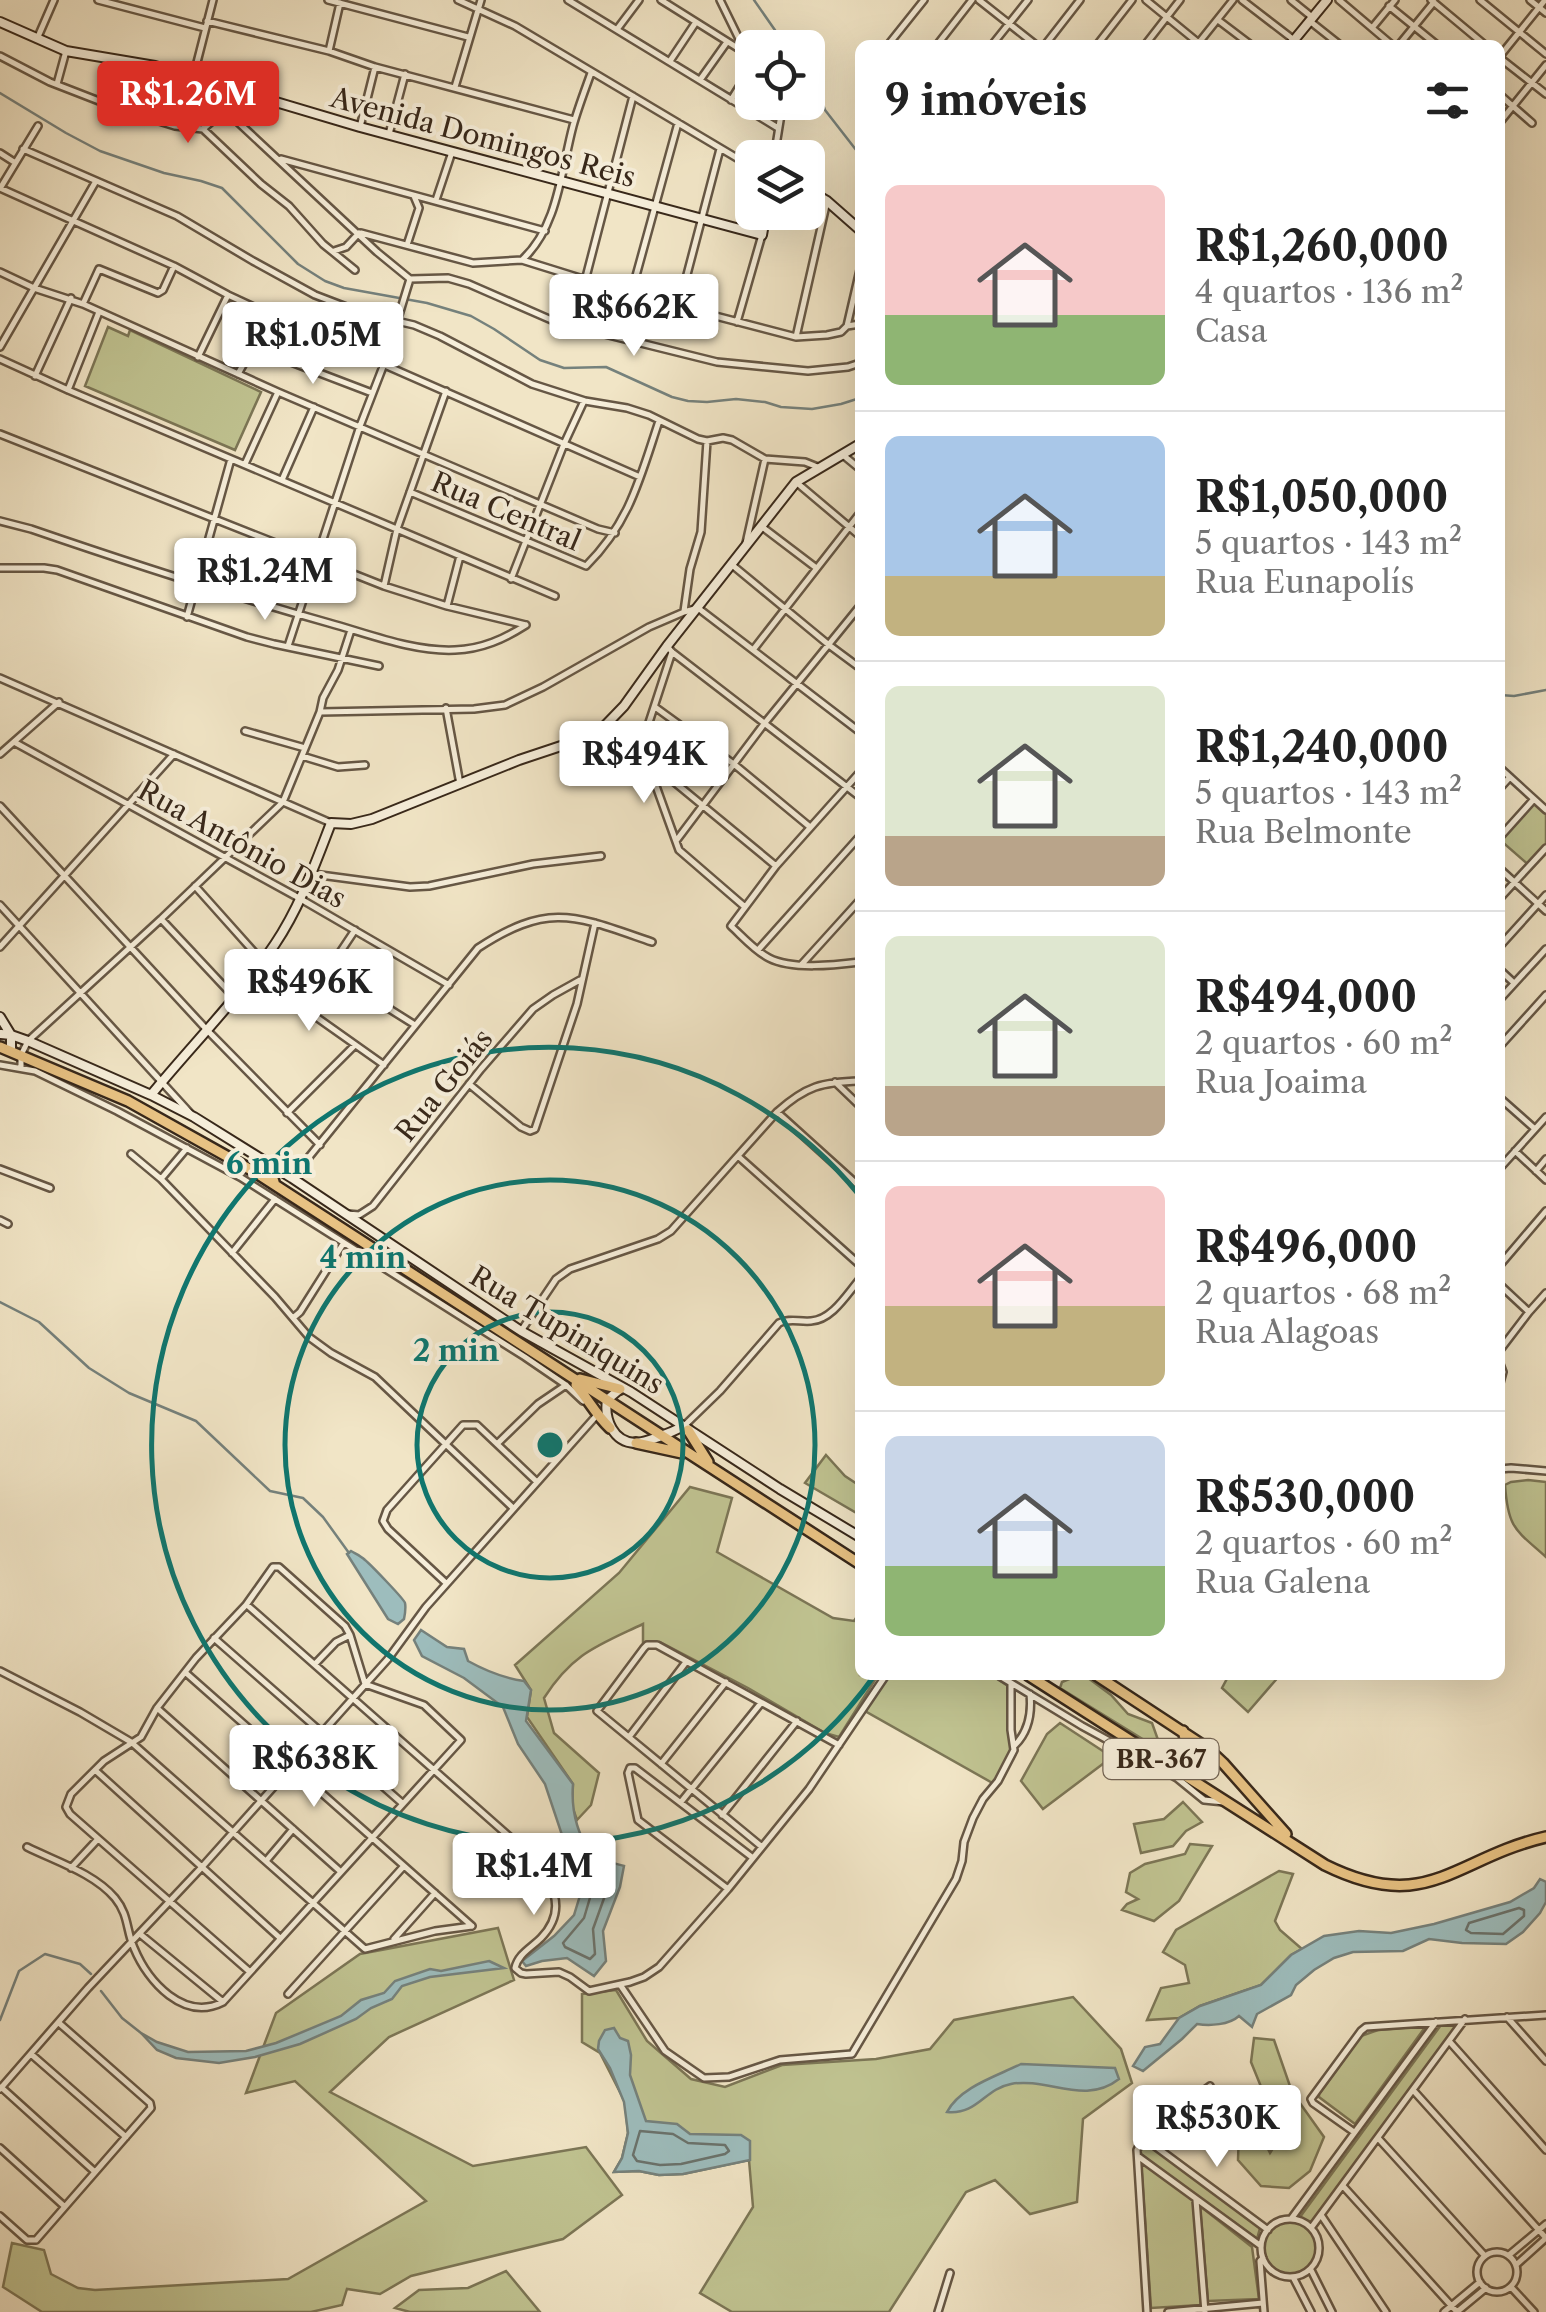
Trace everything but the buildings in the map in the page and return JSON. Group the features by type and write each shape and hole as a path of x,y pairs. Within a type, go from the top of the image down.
{"main road":[{"path":"8,1050 128,1101 275,1184 514,1341 588,1399 596,1415 610,1428"},
{"path":"270,1166 275,1184"},
{"path":"567,1380 622,1389"},
{"path":"567,1380 607,1400 855,1561"},
{"path":"685,1429 714,1468"},
{"path":"636,1443 689,1455"},
{"name":"BR-367","path":"1036,1680 1349,1877 1391,1886 1420,1884 1546,1838"},
{"name":"BR-367","path":"1104,1680 1183,1731 1223,1763 1294,1844"},
{"path":"1169,1764 1184,1756 1183,1731"}],"street":[{"path":"38,40 54,0"},
{"path":"98,0 329,50 574,120"},
{"path":"213,0 197,79 225,110 410,278 448,278 556,322 717,362 808,371 855,365"},
{"path":"328,0 468,37"},
{"path":"458,0 515,26 735,158"},
{"path":"454,87 481,0"},
{"path":"568,0 778,128"},
{"path":"618,28 639,0"},
{"path":"661,0 735,47"},
{"path":"720,0 736,30"},
{"path":"892,40 924,0"},
{"path":"940,40 975,0 1030,40"},
{"path":"996,40 1028,0"},
{"path":"1050,40 1080,0"},
{"path":"1101,40 1132,0"},
{"path":"1146,0 1194,40"},
{"path":"1149,40 1180,0"},
{"path":"1202,40 1233,0"},
{"path":"1242,0 1289,40"},
{"path":"1292,0 1335,40"},
{"path":"1294,40 1327,0"},
{"path":"1338,0 1386,40"},
{"path":"1372,28 1395,0"},
{"path":"1480,0 1546,54"},
{"path":"1530,0 1546,13"},
{"path":"1505,50 1544,0"},
{"path":"1404,40 1434,1 1479,40"},
{"path":"329,50 346,3"},
{"path":"1390,6 1431,40"},
{"path":"1218,20 1245,40"},
{"name":"Avenida Domingos Reis","path":"0,22 66,52 155,66 360,127 762,236"},
{"path":"670,61 696,22"},
{"path":"700,80 727,42"},
{"path":"57,84 66,52"},
{"path":"0,56 57,84 151,119 203,129 289,206 315,237 355,270"},
{"path":"1505,61 1546,94"},
{"path":"1505,116 1546,65"},
{"path":"360,127 375,66"},
{"path":"522,260 545,230 574,120 592,73"},
{"path":"389,134 405,74"},
{"path":"731,100 735,94"},
{"path":"585,281 633,96"},
{"path":"1505,99 1532,124"},
{"path":"203,129 225,110"},
{"path":"776,140 779,120"},
{"path":"631,294 678,123"},
{"path":"38,126 0,188 174,266 270,315 640,477"},
{"path":"24,149 188,222 315,295 440,336 522,380 585,401 649,415 693,438 732,440 764,459 805,462 820,468"},
{"path":"679,306 720,149"},
{"path":"436,200 452,152"},
{"path":"0,153 15,162"},
{"path":"278,158 545,230"},
{"path":"0,347 96,180"},
{"path":"407,246 419,208 414,196"},
{"path":"825,198 855,225"},
{"path":"796,336 828,200"},
{"path":"737,322 763,230"},
{"path":"332,252 342,250 359,232"},
{"path":"359,232 473,263 522,260 631,294 796,336 827,335 855,325"},
{"path":"84,304 100,268 158,293 174,266"},
{"path":"0,272 84,304 598,530 615,533 640,477 658,421"},
{"path":"288,646 410,278"},
{"path":"848,326 855,293"},
{"path":"198,357 228,295"},
{"path":"36,376 70,298"},
{"path":"68,390 99,312"},
{"path":"238,374 270,315"},
{"path":"254,348 373,394"},
{"path":"0,359 555,596"},
{"path":"384,586 397,529 446,391"},
{"path":"244,464 278,392"},
{"path":"511,579 585,401"},
{"path":"282,480 314,407"},
{"path":"0,434 384,586 526,625 484,647 453,650 409,644 299,615 0,521"},
{"path":"684,612 690,569 702,532 708,441"},
{"path":"0,678 331,823 372,819 518,760 591,737 624,706 670,649 796,482 855,447"},
{"path":"843,455 855,464"},
{"path":"187,617 231,459"},
{"path":"746,546 764,459"},
{"path":"796,482 855,532"},
{"name":"Rua Central","path":"410,492 586,566 615,533"},
{"path":"752,650 855,518"},
{"path":"762,526 816,568"},
{"path":"447,606 460,556"},
{"path":"731,564 855,664"},
{"path":"0,568 57,570 274,644 379,666"},
{"path":"320,712 496,707 513,702 649,628 698,608"},
{"path":"698,608 855,728"},
{"path":"676,841 855,612"},
{"path":"8,1050 28,1042 282,802 352,630"},
{"path":"639,753 670,649"},
{"path":"670,649 855,793"},
{"path":"0,754 58,702"},
{"path":"655,707 810,828"},
{"path":"446,708 460,784"},
{"path":"603,727 776,866"},
{"path":"245,731 338,766 364,765"},
{"name":"Rua Antônio Dias","path":"14,742 300,898 449,985"},
{"path":"0,948 174,754"},
{"path":"646,758 679,850 745,907"},
{"path":"1505,772 1545,806"},
{"path":"855,777 776,866 731,926 770,958 802,964 855,962"},
{"path":"1505,782 1510,777"},
{"path":"1505,832 1534,800"},
{"path":"0,806 206,1030 320,1145"},
{"path":"151,1096 234,998 280,935 312,874 331,823"},
{"path":"758,950 855,842"},
{"path":"1505,892 1546,848"},
{"path":"312,874 429,886 532,864 601,856"},
{"path":"1505,874 1546,910"},
{"path":"195,886 262,962"},
{"path":"1505,940 1546,895"},
{"name":"Rua Tupiniquins","path":"0,905 194,1117 522,1331 855,1534"},
{"path":"802,964 855,906"},
{"path":"292,1178 478,948 511,928 550,916 595,923 652,942"},
{"path":"162,918 234,998"},
{"path":"469,1084 514,1122 526,1130 534,1129 577,1004 595,923"},
{"path":"304,1008 355,930"},
{"path":"1505,994 1546,949"},
{"path":"329,971 415,1026"},
{"path":"254,973 384,1065"},
{"path":"1505,975 1514,984"},
{"name":"Rua Goiás","path":"344,1214 359,1215 373,1206 533,1009 580,980"},
{"path":"1505,1040 1546,995"},
{"path":"0,1017 8,1050 21,1068"},
{"path":"4,1034 194,1117"},
{"path":"287,1113 355,1045"},
{"path":"0,1064 35,1071 187,1148 567,1380 497,1444"},
{"path":"522,1331 556,1280 570,1269 671,1232 795,1095 835,1082 855,1082"},
{"path":"835,1082 855,1101"},
{"path":"1505,1103 1535,1130"},
{"path":"777,1112 855,1182"},
{"path":"1505,1163 1546,1116"},
{"path":"160,1178 187,1148"},
{"path":"1515,1152 1546,1180"},
{"path":"131,1154 160,1178 309,1337 374,1377 513,1507"},
{"path":"738,1156 855,1261"},
{"path":"1536,1171 1546,1159"},
{"path":"0,1170 50,1188"},
{"path":"232,1253 275,1200"},
{"path":"1505,1260 1546,1212"},
{"path":"0,1220 8,1224"},
{"path":"294,1318 344,1244"},
{"path":"414,1275 424,1293"},
{"path":"622,1389 607,1400 605,1411 610,1428 622,1438 636,1443 685,1429 778,1323 821,1319 855,1286"},
{"path":"1505,1290 1529,1312"},
{"path":"1505,1343 1546,1293"},
{"path":"96,2172 0,2088 388,1659 426,1607 596,1415"},
{"path":"447,1584 388,1529 383,1521 386,1510 445,1443 470,1424 478,1426 536,1482"},
{"path":"1505,1469 1546,1471"},
{"path":"250,1972 70,1814 66,1807 68,1798 95,1770 141,1737 185,1672 246,1604 273,1567 280,1566 341,1621 350,1635 365,1684"},
{"path":"246,1604 528,1853 548,1877 554,1891 555,1916 541,1938 518,1958 514,1968 526,1974 559,1972 588,1991 618,1986 644,1977 658,1967 809,1789 883,1680"},
{"path":"314,1665 336,1642 350,1635"},
{"path":"214,1638 402,1803"},
{"path":"762,1847 597,1711 644,1648 657,1645 839,1745"},
{"path":"629,1737 686,1662"},
{"path":"0,1671 131,1742 365,1949 392,1940 472,1926 185,1672"},
{"path":"1007,1680 1177,1778 1204,1800 1228,1802"},
{"path":"661,1764 726,1682"},
{"path":"1012,1683 1015,1746"},
{"path":"27,1847 71,1868 112,1895 126,1915 131,1942 144,1967 166,1994 205,2008 222,2002 461,1740 424,1704 365,1684"},
{"path":"618,1986 665,2052 704,2078 729,2077 780,2060 852,2054 956,1879 973,1818 998,1781 1031,1718 1030,1694"},
{"path":"681,1802 761,1702"},
{"path":"158,1708 341,1872"},
{"path":"722,1814 797,1721"},
{"path":"728,1889 638,1820 628,1773 632,1767 753,1858"},
{"path":"95,1770 280,1938"},
{"path":"265,1862 293,1829"},
{"path":"71,1868 98,1838"},
{"path":"288,1994 404,1867"},
{"path":"392,1940 436,1893"},
{"path":"140,1934 222,2002"},
{"path":"1354,2132 1311,2101 1353,2040 1366,2028 1546,2014"},
{"path":"1507,2017 1546,2061"},
{"path":"1311,2228 1465,2019"},
{"path":"1291,2220 1436,2022"},
{"path":"0,2216 22,2237 36,2240 151,2108 150,2103 58,2023"},
{"path":"1449,2041 1546,2150"},
{"path":"31,2054 126,2138"},
{"path":"1147,2312 1137,2155 1140,2143 1210,2086"},
{"path":"1413,2090 1546,2238 1516,2265"},
{"path":"1144,2138 1268,2230"},
{"path":"1378,2138 1485,2256"},
{"path":"1,2151 64,2206"},
{"path":"1137,2155 1261,2246"},
{"path":"1344,2186 1455,2310"},
{"path":"1196,2199 1204,2310"},
{"path":"1320,2215 1386,2312"},
{"path":"1291,2220 1311,2228 1319,2246 1311,2269 1293,2277 1275,2273 1263,2258 1261,2246 1268,2230 1278,2222 1291,2220"},
{"path":"1509,2256 1546,2224"},
{"path":"1497,2252 1509,2256 1516,2265 1517,2278 1511,2287 1498,2292 1486,2288 1480,2282 1478,2266 1485,2256 1497,2252"},
{"path":"1263,2258 1260,2261 1264,2312"},
{"path":"1311,2269 1332,2312"},
{"path":"938,2312 950,2273"},
{"path":"1293,2277 1312,2312"},
{"path":"1455,2310 1480,2282"},
{"path":"1511,2287 1534,2312"},
{"path":"1444,2312 1455,2310 1486,2288"},
{"path":"1168,2312 1263,2304"}],"green space":[{"path":"108,327 128,336 130,330 261,392 235,450 85,386"},
{"path":"1534,802 1546,813 1546,848 1530,866 1505,844 1505,834"},
{"path":"826,1455 855,1483 855,1512 805,1483"},
{"path":"1528,1480 1546,1482 1546,1557 1521,1534 1508,1511 1505,1485"},
{"path":"690,1487 732,1498 717,1552 833,1618 855,1620 855,1680 875,1680 839,1737 825,1733 660,1642 643,1645 643,1624 587,1652 565,1671 544,1698 554,1733 599,1773 591,1805 577,1820 572,1806 573,1784 527,1717 531,1690 515,1665 619,1573"},
{"path":"886,1680 999,1680 1008,1686 1015,1745 996,1785 865,1711"},
{"path":"1091,1680 1128,1714 1152,1723 1162,1751 1060,1688 1062,1682"},
{"path":"1226,1680 1276,1680 1248,1712 1222,1688"},
{"path":"1060,1723 1112,1757 1043,1809 1021,1781 1047,1734"},
{"path":"1183,1802 1202,1822 1186,1831 1173,1846 1141,1853 1134,1824 1164,1819"},
{"path":"1190,1844 1212,1846 1179,1901 1154,1921 1122,1910 1138,1899 1126,1892 1130,1873 1145,1864 1185,1854"},
{"path":"1279,1871 1293,1874 1275,1921 1302,1949 1261,1985 1200,2006 1179,2018 1147,2020 1161,1988 1189,1983 1185,1965 1163,1952 1176,1930"},
{"path":"498,1928 514,1980 389,2037 330,2092 473,2166 586,2147 622,2195 563,2239 411,2276 380,2294 347,2289 342,2305 311,2312 42,2312 3,2287 12,2243 44,2250 51,2274 78,2288 288,2279 426,2201 295,2081 246,2093 276,2013 360,1954"},
{"path":"616,1990 647,2041 691,2079 725,2087 782,2065 876,2059 930,2049 954,2020 1073,1997 1121,2049 1132,2083 1083,2119 1077,2202 1030,2214 995,2180 966,2192 889,2312 732,2312 700,2293 753,2207 749,2160 683,2174 614,2172 628,2133 625,2102 600,2053 582,2042 582,1994"},
{"path":"1461,2021 1311,2224 1300,2217 1441,2025"},
{"path":"1426,2026 1355,2124 1319,2097 1361,2036 1378,2030"},
{"path":"1254,2038 1274,2040 1292,2092 1324,2137 1310,2171 1289,2188 1261,2186 1238,2160 1240,2103 1260,2101 1265,2143 1270,2153 1284,2130 1268,2104 1251,2062"},
{"path":"1145,2141 1260,2228 1257,2239 1139,2154 1139,2143"},
{"path":"1141,2161 1193,2200 1201,2305 1151,2308"},
{"path":"1200,2206 1252,2247 1259,2299 1208,2301"},
{"path":"1290,2222 1309,2229 1316,2248 1309,2267 1290,2274 1271,2267 1264,2248 1271,2229"},
{"path":"506,2271 540,2312 410,2312 395,2308 419,2290 468,2288"}],"water":[{"path":"351,1551 362,1557 405,1603 404,1619 398,1624 388,1619 347,1554"},
{"path":"421,1630 447,1647 464,1649 468,1661 481,1668 524,1681 531,1690 526,1721 573,1784 573,1804 581,1835 600,1858 624,1866 603,1931 606,1961 594,1976 567,1958 526,1966 522,1961 574,1915 582,1889 577,1864 566,1847 545,1784 518,1744 503,1707 464,1678 422,1656 414,1640"},
{"path":"1540,1879 1546,1882 1546,1902 1523,1932 1506,1944 1429,1939 1403,1951 1353,1952 1334,1958 1296,1985 1291,1995 1257,2014 1252,2027 1239,2016 1219,2024 1197,2024 1143,2071 1133,2066 1145,2047 1160,2044 1179,2018 1200,2006 1261,1985 1291,1955 1324,1936 1359,1931 1391,1933 1434,1924 1510,1902 1534,1888"},
{"path":"489,1961 504,1968 430,1977 402,1986 392,1999 356,2019 300,2044 255,2057 219,2063 176,2058 157,2050 141,2033 188,2052 246,2051 341,2016 361,2000 384,1993 395,1981 430,1969 441,1971"},
{"path":"614,2028 620,2038 628,2041 630,2075 646,2121 677,2124 690,2134 741,2135 750,2141 750,2160 683,2174 614,2172 628,2133 624,2102 598,2049 605,2030"},
{"path":"1021,2064 1115,2068 1119,2079 1106,2087 1079,2091 1011,2084 966,2110 947,2112 970,2089"}],"waterway":[{"path":"754,0 775,30"},
{"path":"0,93 100,151 222,188 298,264 325,281 471,316 540,360 564,368 606,367 688,401 736,399 812,409 855,400"},
{"path":"825,110 855,149"},
{"path":"1505,695 1546,690"},
{"path":"0,1302 39,1322 89,1368 129,1393 196,1421 270,1491 303,1498 323,1517 349,1553"},
{"path":"0,2020 19,1971 45,1954 80,1964 91,1974"},
{"path":"101,1991 122,2018 141,2033"}]}
